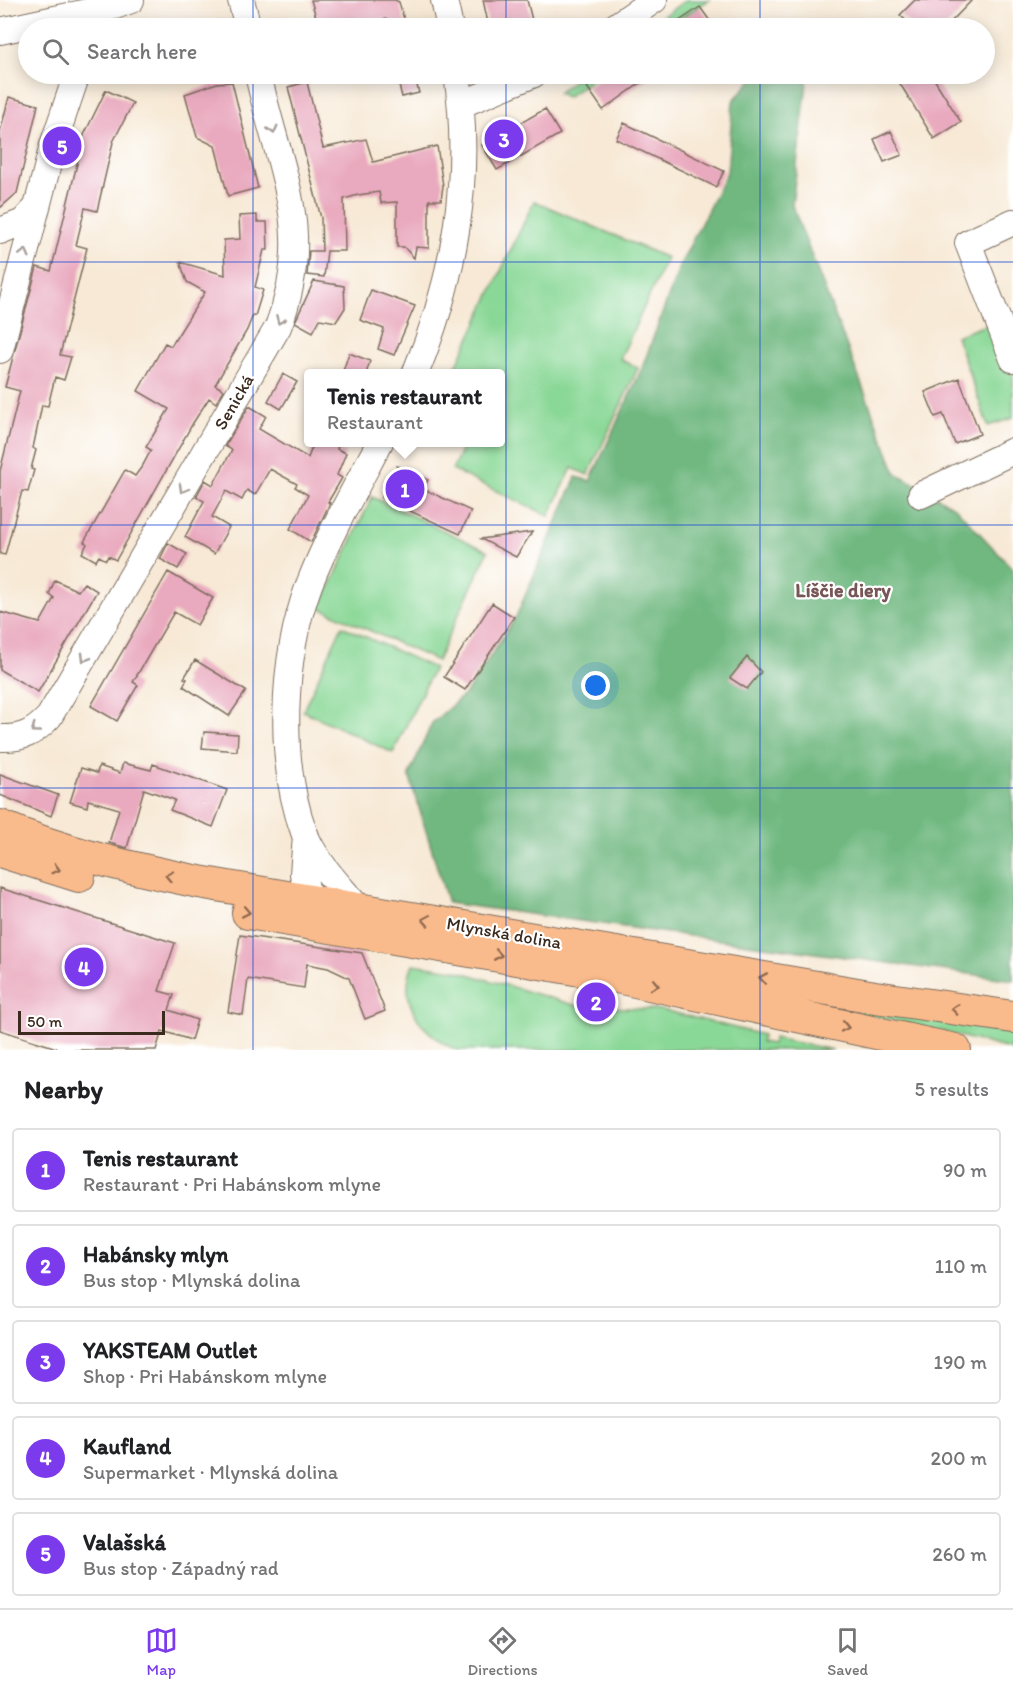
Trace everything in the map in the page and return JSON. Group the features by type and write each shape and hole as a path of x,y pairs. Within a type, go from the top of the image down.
{"main road":[{"name":"Mlynská dolina","path":"0,826 71,851 315,914 379,934 598,973 955,1050"},
{"name":"Mlynská dolina","path":"0,851 119,887 315,914 358,908 863,995 1013,1017"},
{"path":"358,908 379,934"}],"street":[{"path":"241,0 246,18"},
{"path":"444,0 448,18"},
{"path":"628,18 654,0"},
{"path":"107,18 119,2"},
{"path":"61,18 119,2"},
{"path":"0,350 70,84"},
{"name":"Senická","path":"0,738 21,738 32,733 49,717 59,702 278,327 287,305 296,242 291,199 261,84"},
{"path":"417,369 442,298 452,261 461,195 462,104 459,84"},
{"path":"462,104 510,84"},
{"path":"0,231 23,222 37,207"},
{"path":"1013,222 968,243 1006,319 1013,359"},
{"path":"358,908 332,877 306,836 292,785 285,735 299,617 320,559 377,447"},
{"path":"921,495 1013,451"},
{"path":"306,836 303,874 315,914"}],"green space":[{"path":"686,0 709,0 681,18 660,18"},
{"path":"569,84 586,84 567,97 558,93"},
{"path":"748,84 807,84 792,205 896,473 956,508 1013,569 1013,980 448,903 409,775 432,723 467,692 516,617 576,477 590,481 642,368 680,265 727,172 733,101"},
{"path":"534,201 667,258 620,359 638,368 588,475 572,468 549,516 452,470 463,447 505,447 505,369 455,369"},
{"path":"994,322 1013,376 1013,418 988,426 956,336"},
{"path":"372,497 488,551 437,661 320,608"},
{"path":"342,626 434,668 393,753 303,711"},
{"path":"413,964 454,970 574,1005 663,1010 763,1035 761,1042 772,1044 774,1038 833,1050 456,1050 432,1035 415,1015 408,991"},
{"path":"662,972 1013,1032 1013,1050 929,1028"}],"building":[{"path":"311,0 395,0 399,2 404,18 316,18"},
{"path":"483,0 527,0 532,18 487,18"},
{"path":"915,0 972,0 955,18 903,18 900,15"},
{"path":"700,7 708,18 684,18"},
{"path":"214,84 232,84 258,188 228,196 215,146 197,137 185,94"},
{"path":"307,84 323,148 366,139 373,162 437,146 443,186 441,200 429,200 429,248 416,247 414,258 404,247 397,247 397,202 381,203 379,192 358,195 344,199 345,251 327,251 324,277 307,275 309,251 322,251 321,218 288,87"},
{"path":"399,84 417,84 419,93 402,97"},
{"path":"591,84 639,84 603,110 587,87"},
{"path":"900,84 937,84 961,122 934,139"},
{"path":"106,90 133,103 113,142 97,211 85,208 76,245 87,248 60,355 71,357 64,380 55,377 48,406 42,405 33,448 36,450 31,469 34,470 28,492 22,491 5,555 0,554 0,471 20,391 5,387 37,267 51,271 84,135"},
{"path":"9,97 38,105 17,193 0,208 0,132"},
{"path":"545,109 560,134 497,170 482,145"},
{"path":"624,123 724,171 716,187 616,139"},
{"path":"891,131 902,155 884,162 874,139"},
{"path":"257,215 257,222 267,222 268,250 264,250 255,287 263,290 255,316 253,315 247,330 215,385 224,390 216,403 209,398 193,423 116,560 108,556 106,560 99,556 96,561 82,553 87,544 84,542 125,470 135,476 143,465 151,450 146,447 169,409 138,391 165,343 171,346 205,292 187,282 180,262 225,275 224,240 240,239 239,216"},
{"path":"314,281 344,286 345,308 336,322 320,319 313,332 295,322"},
{"path":"371,290 415,306 394,355 378,349 384,329 360,320"},
{"path":"349,353 370,361 368,369 344,369"},
{"path":"283,374 297,382 281,409 268,401"},
{"path":"959,378 980,434 955,444 943,414 935,417 925,392"},
{"path":"249,406 266,416 259,429 308,458 312,447 338,447 337,449 346,453 337,475 342,478 328,502 330,503 311,542 290,529 308,495 295,487 297,484 270,469 255,495 247,490 242,500 226,491 212,517 229,527 214,554 185,537 204,501 196,497 205,480 213,485 232,450 225,446"},
{"path":"397,466 428,480 423,489 471,511 460,534 382,498"},
{"path":"532,532 516,557 481,539"},
{"path":"168,543 187,554 178,569 160,559"},
{"path":"168,572 213,598 197,625 174,612 133,682 138,685 117,721 91,706"},
{"path":"55,580 78,591 84,583 97,591 38,692 0,670 0,612 40,623 54,598 49,594"},
{"path":"492,603 514,617 465,690 444,677"},
{"path":"747,657 761,672 747,689 730,678"},
{"path":"195,660 246,691 229,716 183,686 187,679 184,678"},
{"path":"204,732 238,734 237,751 202,748"},
{"path":"123,763 151,770 153,764 227,790 213,827 170,810 175,800 144,789 127,848 109,843 119,809 88,800 87,807 70,802 81,768 97,773 99,766 120,773"},
{"path":"0,774 58,795 51,816 0,795"},
{"path":"0,888 175,943 159,991 174,995 169,1010 197,1020 191,1040 162,1031 156,1050 63,1050 0,1030"},
{"path":"240,935 362,953 385,1011 365,1019 349,978 328,968 307,964 304,988 248,979 243,1015 228,1012"}],"place":[{"name":"YAKSTEAM Outlet","path":"504,139"},
{"name":"Valašská","path":"62,146"},
{"name":"Tenis restaurant","path":"405,489"},
{"name":"Kaufland","path":"84,967"},
{"name":"Habánsky mlyn","path":"596,1002"}],"district":[{"name":"Líščie diery","path":"843,590"}]}
